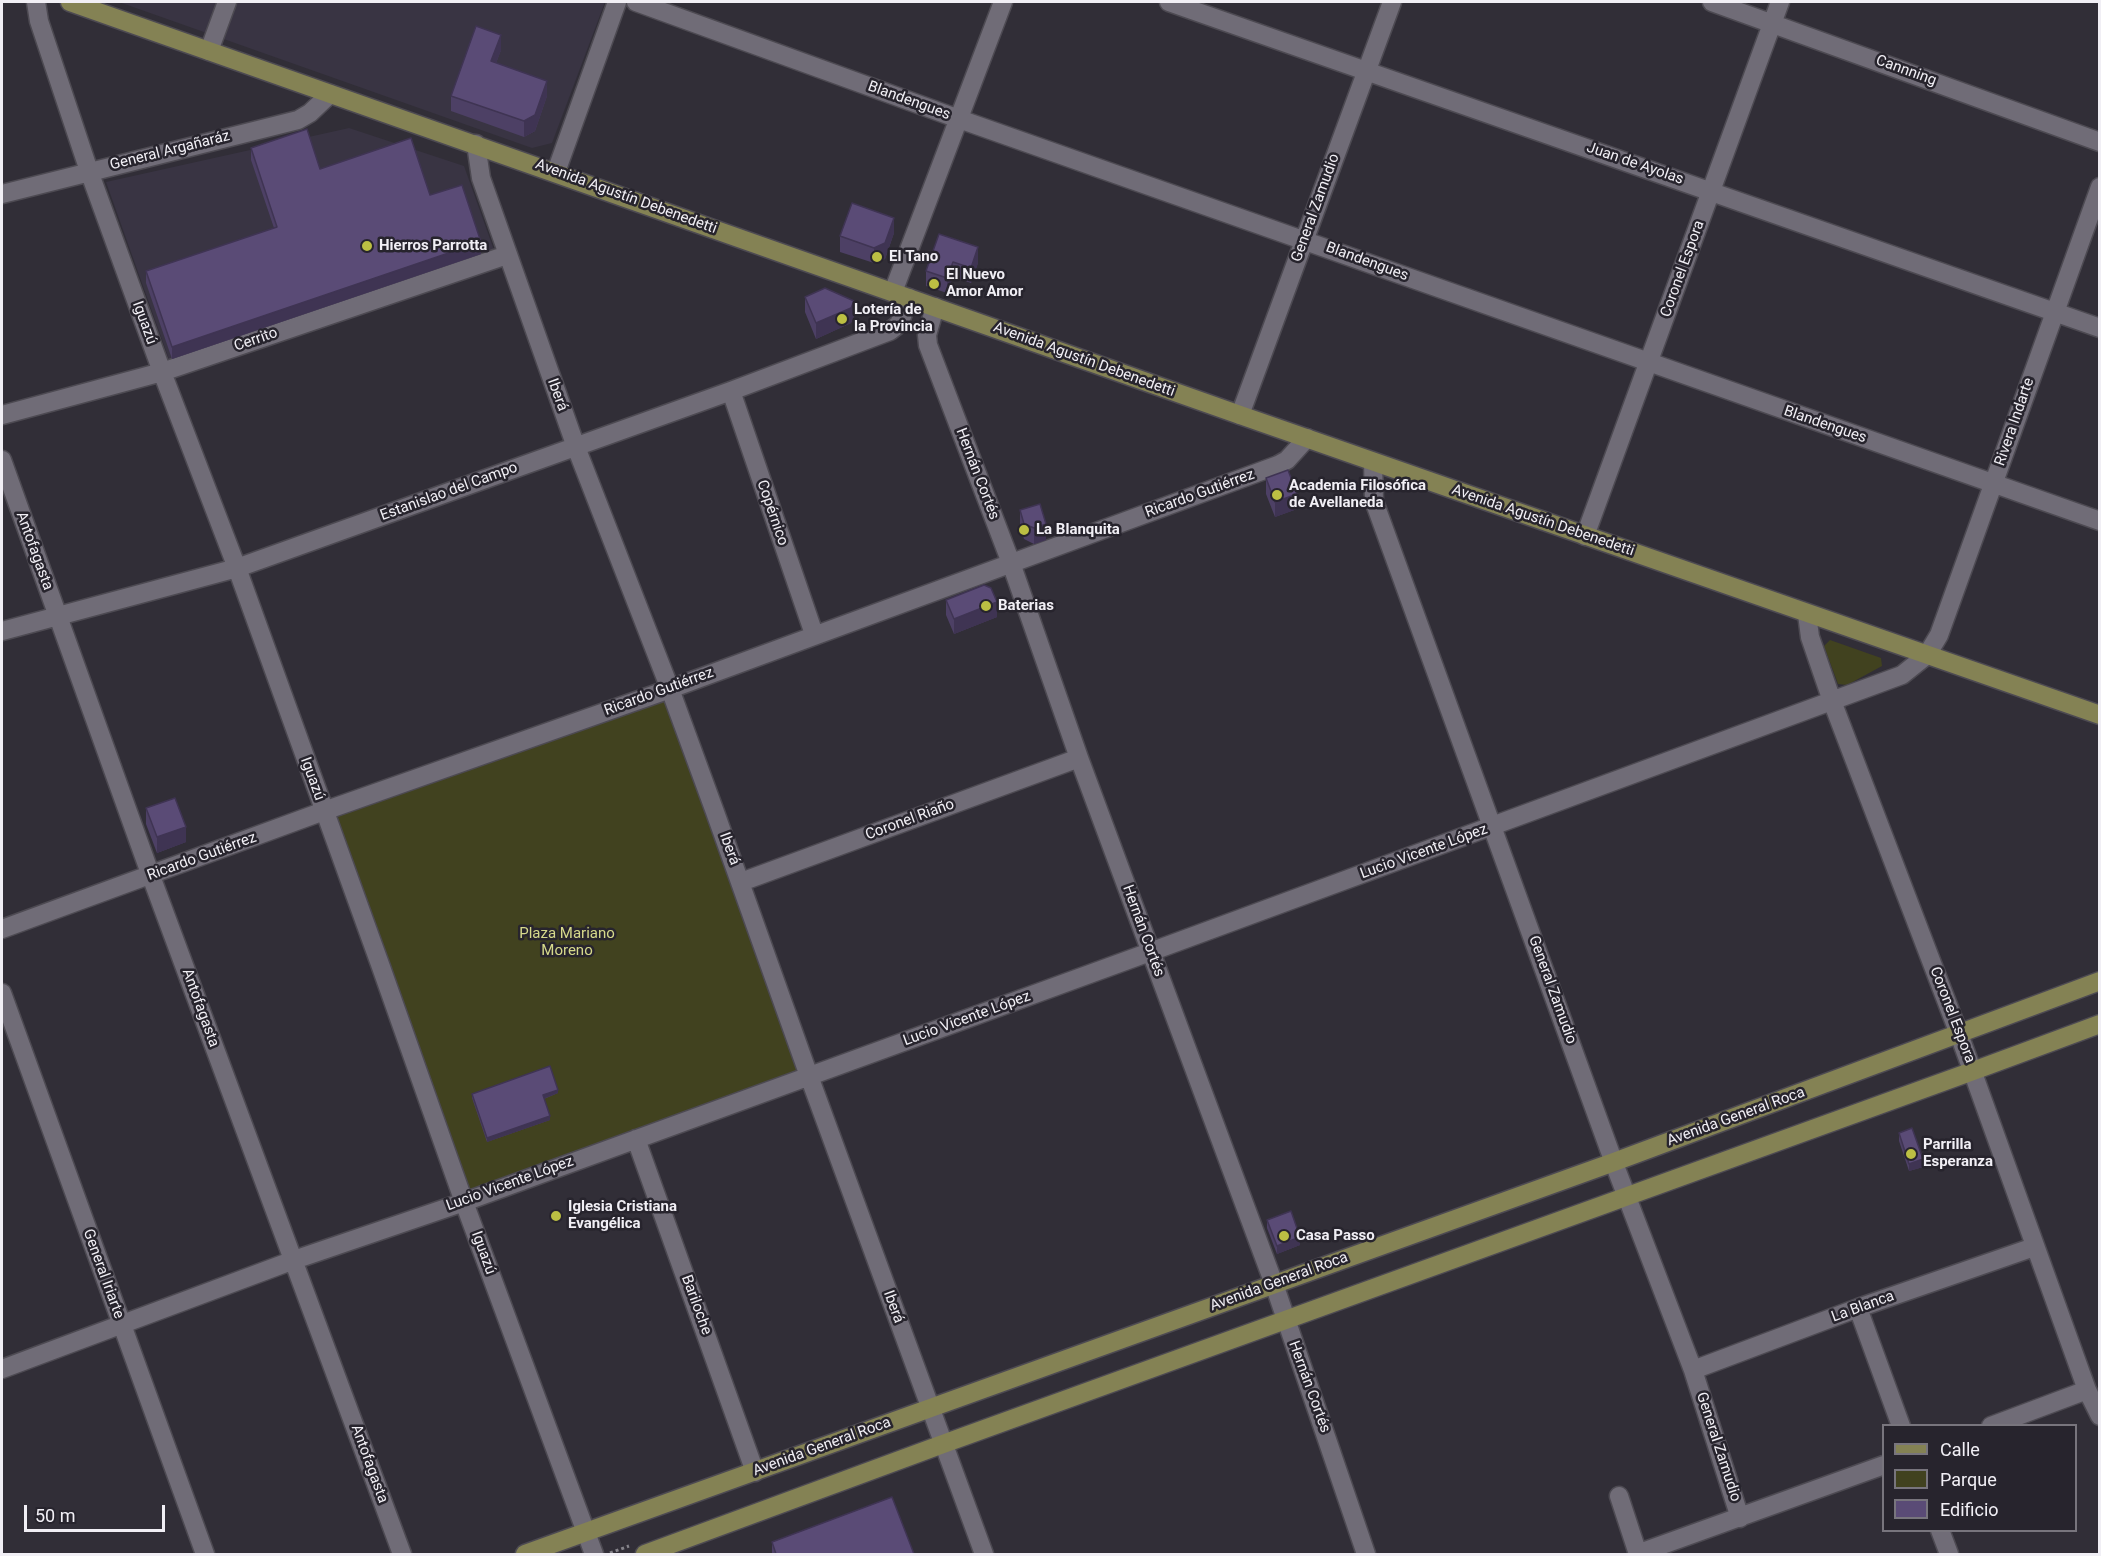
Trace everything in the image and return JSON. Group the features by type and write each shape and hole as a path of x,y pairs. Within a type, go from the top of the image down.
{"main road":[{"name":"Avenida Agustín Debenedetti","path":"70,2 2100,716"},
{"name":"Avenida General Roca","path":"525,1554 1614,1162 2100,981"},
{"path":"645,1554 2100,1024"}],"street":[{"name":"Iguazú","path":"36,2 39,21 89,171 162,372 237,568 464,1202 594,1554"},
{"path":"209,51 226,2"},
{"path":"556,172 617,2"},
{"name":"Blandengues","path":"636,2 959,119 2100,520"},
{"path":"901,295 959,119 1003,2"},
{"name":"Juan de Ayolas","path":"1169,2 2100,328"},
{"name":"General Zamudio","path":"1240,415 1392,2"},
{"name":"Cannning","path":"1712,2 2100,142"},
{"name":"Coronel Espora","path":"1585,536 1780,2"},
{"name":"General Argañaráz","path":"2,194 298,120 310,113 330,94"},
{"name":"Iberá","path":"476,144 481,178 576,447 670,689 741,882 808,1076 984,1554"},
{"name":"Rivera Indarte","path":"1927,656 1939,635 2053,312 2100,187"},
{"name":"Cerrito","path":"2,415 162,372 507,255"},
{"name":"Estanislao del Campo","path":"2,631 237,568 731,391 890,331 899,324 901,295"},
{"name":"Hernán Cortés","path":"935,307 927,335 928,345 1011,563 1079,758 1274,1284 1366,1554"},
{"name":"Copérnico","path":"731,391 814,634"},
{"name":"Ricardo Gutiérrez","path":"2,929 324,811 670,689 814,634 1278,465 1287,460 1307,438"},
{"name":"Antofagasta","path":"2,460 151,876 402,1554"},
{"name":"General Zamudio","path":"1373,462 1374,501 1614,1162 1693,1370 1740,1518"},
{"name":"Coronel Espora","path":"1807,614 1810,637 1832,701 1973,1071 2087,1390 2100,1416"},
{"name":"Lucio Vicente López","path":"2,1369 294,1260 464,1202 1492,827 1902,675 1927,656"},
{"name":"Coronel Riaño","path":"741,882 1079,758"},
{"name":"General Iriarte","path":"2,993 205,1554"},
{"name":"Bariloche","path":"636,1139 755,1472"},
{"name":"La Blanca","path":"1693,1370 1858,1308 2034,1247"},
{"path":"1858,1308 1901,1424"},
{"path":"1994,1424 2087,1390"},
{"path":"1619,1496 1638,1554 1882,1466"},
{"path":"1941,1532 1949,1554"}],"shaded area":[{"path":"119,2 605,2 552,143 532,148"},
{"name":"Hierros Parrotta","path":"349,128 464,166 494,250 170,362 106,182"}],"green space":[{"path":"1830,640 1881,658 1882,666 1847,685 1838,684 1824,646"},
{"name":"Plaza Mariano Moreno","path":"670,689 809,1076 464,1202 324,811"}],"building":[{"path":"476,26 501,35 491,61 547,81 535,115 524,121 451,96"},
{"name":"Hierros Parrotta","path":"307,129 320,169 411,138 430,195 462,185 481,242 172,347 146,271 277,227 251,148"},
{"path":"852,203 894,218 885,243 874,248 840,236"},
{"path":"939,234 978,247 971,268 953,262 947,278 926,271"},
{"path":"825,288 854,301 851,308 816,323 805,297"},
{"path":"1288,470 1297,494 1275,502 1266,478"},
{"path":"1040,504 1046,524 1034,528 1024,524 1020,510"},
{"path":"984,585 991,588 997,602 954,619 946,600"},
{"path":"175,798 186,827 157,837 146,808"},
{"path":"550,1066 558,1090 543,1095 550,1116 487,1138 472,1094"},
{"name":"Parrilla Esperanza","path":"1912,1128 1923,1159 1909,1164 1899,1133"},
{"name":"Casa Passo","path":"1291,1211 1300,1237 1277,1246 1267,1220"},
{"path":"892,1497 914,1554 776,1554 772,1542"}],"place":[{"name":"Hierros Parrotta","path":"367,246"},
{"name":"El Tano","path":"877,257"},
{"name":"El Nuevo Amor Amor","path":"934,284"},
{"name":"Lotería de la Provincia","path":"842,319"},
{"name":"Academia Filosófica de Avellaneda","path":"1277,495"},
{"name":"La Blanquita","path":"1024,530"},
{"name":"Baterias","path":"986,606"},
{"name":"Parrilla Esperanza","path":"1911,1154"},
{"name":"Iglesia Cristiana Evangélica","path":"556,1216"},
{"name":"Casa Passo","path":"1284,1236"}]}
